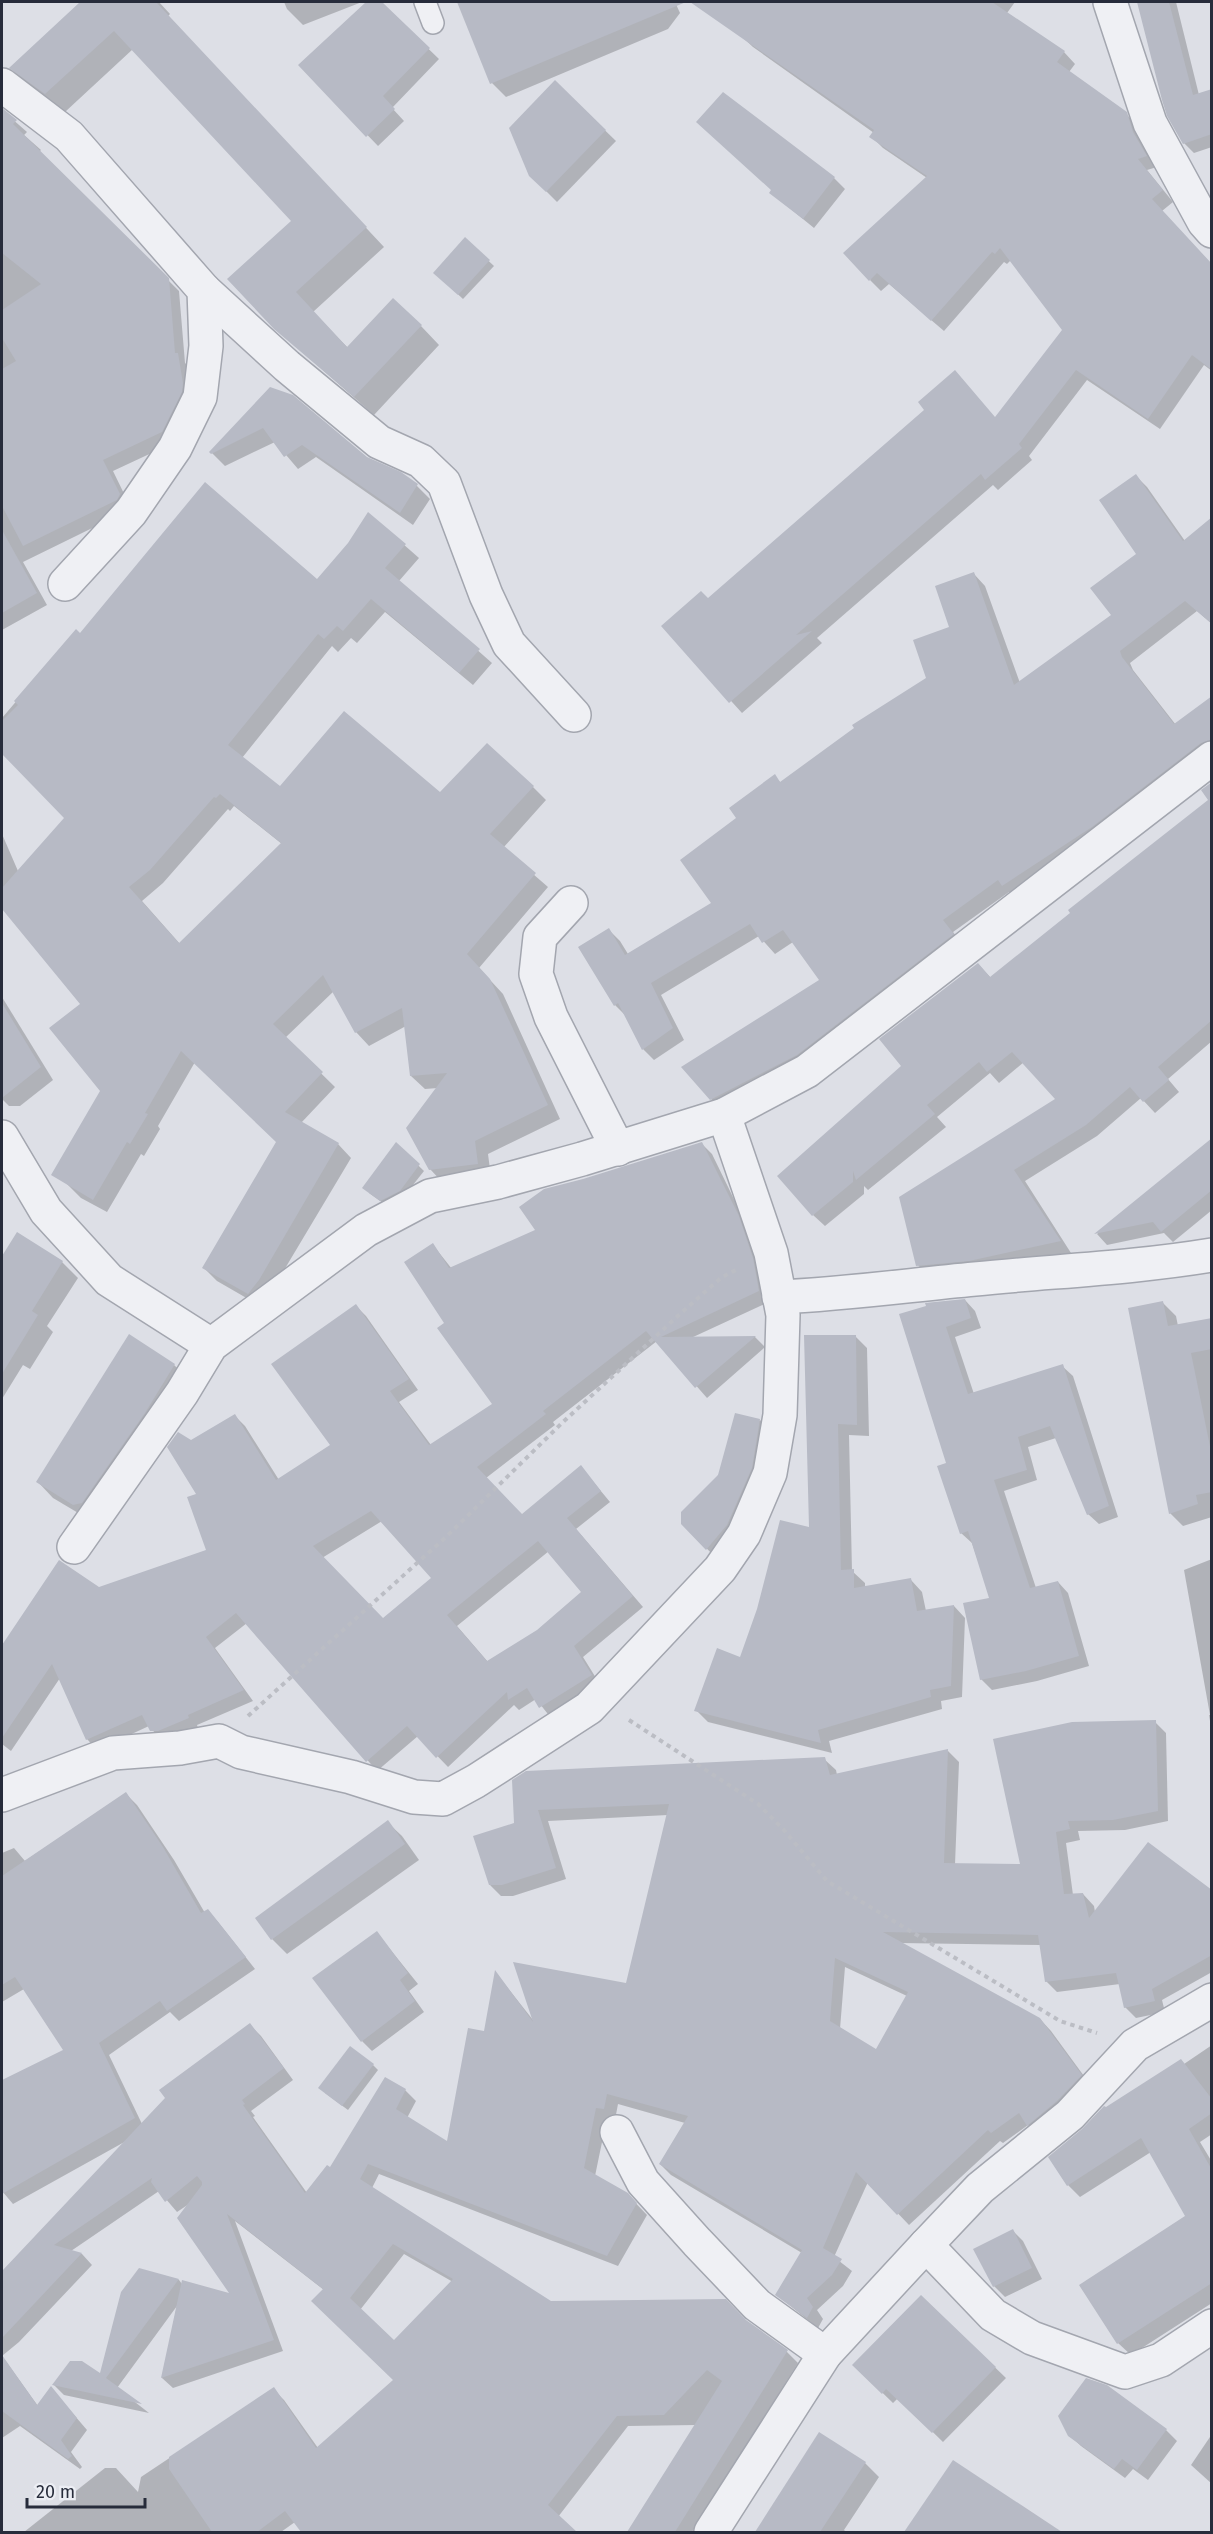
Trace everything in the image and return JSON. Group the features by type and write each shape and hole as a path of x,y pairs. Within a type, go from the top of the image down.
{"street":[{"path":"1110,2 1150,123 1204,222 1212,231"},
{"path":"2,86 69,136 204,290 287,366 380,442 420,461 444,483 486,596 509,644 574,714"},
{"path":"65,584 131,512 175,448 200,397 206,346 204,290"},
{"path":"74,1546 182,1393 211,1345 366,1230 430,1196 498,1182 618,1149 724,1115 807,1071 1212,758"},
{"path":"572,903 540,937 536,974 551,1017 618,1149"},
{"path":"2,1796 113,1753 180,1748 219,1741 241,1752 351,1777 414,1797 443,1799 476,1781 589,1708 720,1569 744,1534 770,1473 780,1415 783,1315 771,1253 724,1115"},
{"path":"2,1137 46,1211 109,1280 211,1345"},
{"path":"779,1297 842,1294 1212,1256"},
{"path":"711,2532 825,2354 926,2245 980,2188 1070,2115 1135,2046 1212,2000"},
{"path":"617,2133 643,2182 697,2242 757,2305 825,2354"},
{"path":"926,2245 993,2315 1032,2338 1125,2372 1161,2360 1212,2326"}],"lane":[{"path":"425,2 433,23"}],"path":[{"path":"219,1741 447,1536 562,1423 681,1313 722,1277 771,1253"},
{"path":"598,1699 758,1804 783,1829 827,1881 1060,2021 1135,2046"}],"building":[{"path":"80,2 156,2 367,227 296,292 347,347 393,298 422,325 354,397 274,329 227,279 291,221 114,31 45,94 9,68"},
{"path":"366,2 382,2 430,48 383,96 395,109 366,137 298,65"},
{"path":"457,2 686,2 490,84"},
{"path":"690,2 992,2 1065,51 1057,62 1127,112 1133,132 1147,156 1138,159 1163,190 1152,199 1212,264 1212,370 1192,355 1148,419 1076,370 1019,444 1022,448 985,480 981,474 796,635 812,631 729,703 661,626 701,591 708,598 924,410 918,402 955,370 995,417 1062,330 1000,248 995,254 992,252 931,321 877,273 869,281 843,253 927,176 869,137 874,130"},
{"path":"1137,2 1169,2 1193,95 1212,89 1212,134 1183,144 1167,116"},
{"path":"555,80 606,130 546,192 529,176 509,128"},
{"path":"723,92 835,177 803,219 769,193 771,190 696,122"},
{"path":"2,108 17,120 13,124 169,278 175,353 178,353 183,383 182,392 162,432 103,460 120,494 117,500 23,546 2,506 2,369 16,361 2,338 2,310 41,284 2,253"},
{"path":"465,237 490,260 458,295 433,273"},
{"path":"270,387 293,395 367,457 401,472 418,484 400,513 302,445 284,457 263,428 211,454 209,452"},
{"path":"1136,474 1183,541 1212,517 1212,624 1185,601 1120,651 1122,657 1174,724 1212,696 1212,740 1201,743 1092,827 1002,886 998,880 943,920 954,934 797,1055 710,1100 681,1067 819,980 783,930 762,943 750,924 651,983 673,1028 642,1050 618,1003 614,1006 578,947 609,928 625,955 711,903 680,860 736,818 729,808 775,774 780,782 854,728 852,725 926,678 913,640 949,627 935,586 974,572 1014,685 1111,615 1090,588 1136,554 1099,500"},
{"path":"205,482 317,579 348,543 368,512 406,544 385,568 480,649 459,673 371,599 343,631 337,626 324,639 318,634 228,745 280,786 344,711 440,792 487,743 534,786 490,834 536,873 467,954 490,979 548,1105 475,1141 478,1164 429,1170 406,1128 447,1073 410,1076 402,1008 355,1033 323,975 273,1024 323,1072 285,1112 339,1143 259,1280 248,1294 202,1268 276,1142 181,1051 145,1113 148,1114 130,1144 127,1142 93,1200 51,1175 100,1091 49,1028 80,1004 2,909 2,888 64,818 2,754 2,721 18,705 14,701 76,629 80,633","holes":["220,794 281,843 179,943 129,887 150,870 214,797"]},
{"path":"2,530 37,593 2,613"},
{"path":"1212,782 1212,1020 1158,1067 1169,1080 1143,1102 1130,1087 1086,1125 1014,1170 1061,1241 969,1261 916,1266 899,1197 1055,1099 1012,1052 987,1072 979,1062 927,1105 935,1114 856,1180 853,1171 853,1182 812,1216 777,1176 901,1066 879,1039 978,963 990,977 1070,913 1068,910 1208,800 1201,790"},
{"path":"2,1003 41,1067 2,1098"},
{"path":"1212,1138 1212,1190 1161,1232 1153,1222 1094,1234"},
{"path":"396,1142 420,1164 400,1191 380,1201 362,1188"},
{"path":"702,1142 739,1216 753,1258 759,1291 661,1337 756,1336 695,1388 646,1331 543,1411 546,1414 477,1467 522,1514 581,1465 601,1491 567,1518 633,1596 574,1646 592,1675 539,1708 527,1688 508,1700 507,1692 436,1758 407,1726 366,1762 236,1613 206,1637 244,1690 158,1731 150,1731 142,1715 86,1740 52,1664 2,1738 2,1645 59,1560 99,1587 206,1550 187,1497 196,1494 167,1447 178,1432 191,1440 235,1414 276,1480 330,1445 271,1364 356,1304 409,1379 390,1391 429,1445 492,1404 437,1328 444,1323 404,1262 433,1243 449,1268 535,1230 519,1207 544,1189","holes":["371,1511 431,1578 383,1618 313,1546","538,1541 581,1592 537,1630 487,1661 447,1615"]},
{"path":"17,1232 63,1261 32,1311 38,1315 2,1374 2,1256"},
{"path":"965,1299 971,1318 946,1327 968,1394 1063,1364 1109,1506 1087,1515 1050,1426 1018,1437 1027,1470 994,1480 1030,1588 1058,1581 1079,1656 1026,1671 980,1680 963,1603 989,1598 968,1531 960,1534 937,1466 946,1463 899,1314 926,1306 925,1303"},
{"path":"1163,1301 1168,1326 1212,1318 1212,1349 1191,1353 1212,1456 1212,1492 1196,1495 1198,1504 1169,1514 1128,1308"},
{"path":"129,1334 175,1364 145,1413 82,1503 73,1505 36,1482"},
{"path":"804,1335 856,1335 857,1425 838,1424 841,1570 854,1569 854,1588 911,1578 917,1611 954,1605 951,1686 930,1690 931,1697 818,1730 821,1743 694,1711 717,1648 740,1657 757,1609 780,1520 809,1527"},
{"path":"735,1413 760,1419 752,1468 727,1525 706,1550 681,1524 681,1512 718,1475"},
{"path":"1156,1720 1158,1811 1113,1820 1068,1821 1070,1829 1056,1832 1064,1894 1083,1893 1089,1918 1148,1842 1212,1890 1212,1955 1152,1989 1155,2001 1124,2008 1116,1973 1045,1982 1038,1935 883,1932 1040,2018 1082,2075 1057,2101 1027,2126 1019,2113 991,2133 988,2130 897,2215 856,2172 823,2248 842,2259 832,2275 807,2298 813,2307 807,2318 775,2295 802,2250 659,2164 688,2116 607,2094 604,2109 596,2108 584,2168 628,2193 637,2203 607,2256 368,2164 360,2179 551,2301 726,2299 746,2320 788,2350 675,2532 627,2532 722,2381 707,2370 664,2415 617,2416 548,2505 577,2532 301,2532 285,2511 257,2532 212,2532 169,2469 169,2457 274,2387 316,2448 393,2380 311,2301 323,2289 227,2214 274,2340 161,2378 182,2280 229,2293 177,2218 202,2185 197,2176 165,2202 151,2182 152,2178 54,2245 82,2253 2,2338 2,2271 165,2098 159,2090 250,2023 284,2068 242,2100 245,2104 243,2105 305,2193 327,2165 330,2167 385,2077 406,2089 396,2109 447,2141 468,2028 484,2031 495,1970 533,2022 513,1962 626,1983 669,1804 538,1810 556,1868 502,1885 489,1885 473,1836 514,1823 512,1780 526,1771 825,1757 830,1775 948,1749 944,1863 1020,1864 993,1739 1072,1722","holes":["835,1958 908,1992 876,2049 830,2021","393,2244 453,2279 394,2340 350,2298"]},
{"path":"126,1792 163,1847 201,1913 208,1909 246,1957 167,2011 160,2001 99,2043 135,2118 2,2194 2,2080 63,2050 15,1977 2,1985 2,1876"},
{"path":"388,1820 405,1844 271,1940 255,1918"},
{"path":"377,1931 408,1973 400,1980 415,2001 361,2042 312,1978"},
{"path":"350,2046 374,2064 342,2106 318,2088"},
{"path":"1181,2059 1212,2099 1212,2113 1189,2129 1212,2170 1212,2283 1117,2344 1079,2285 1185,2216 1141,2138 1067,2186 1048,2157 1082,2129 1104,2106 1106,2107"},
{"path":"1013,2229 1032,2268 993,2287 973,2249"},
{"path":"139,2268 179,2279 106,2378 142,2404 52,2385 70,2361 82,2361 100,2373 121,2292"},
{"path":"921,2295 996,2367 932,2433 886,2389 882,2394 852,2365"},
{"path":"2,2355 37,2405 51,2386 77,2418 61,2440 72,2456 68,2459 2,2411"},
{"path":"1086,2378 1107,2385 1167,2429 1137,2470 1122,2459 1114,2469 1068,2436 1058,2416"},
{"path":"819,2432 866,2462 820,2532 755,2532"},
{"path":"953,2460 1062,2532 904,2532"}]}
